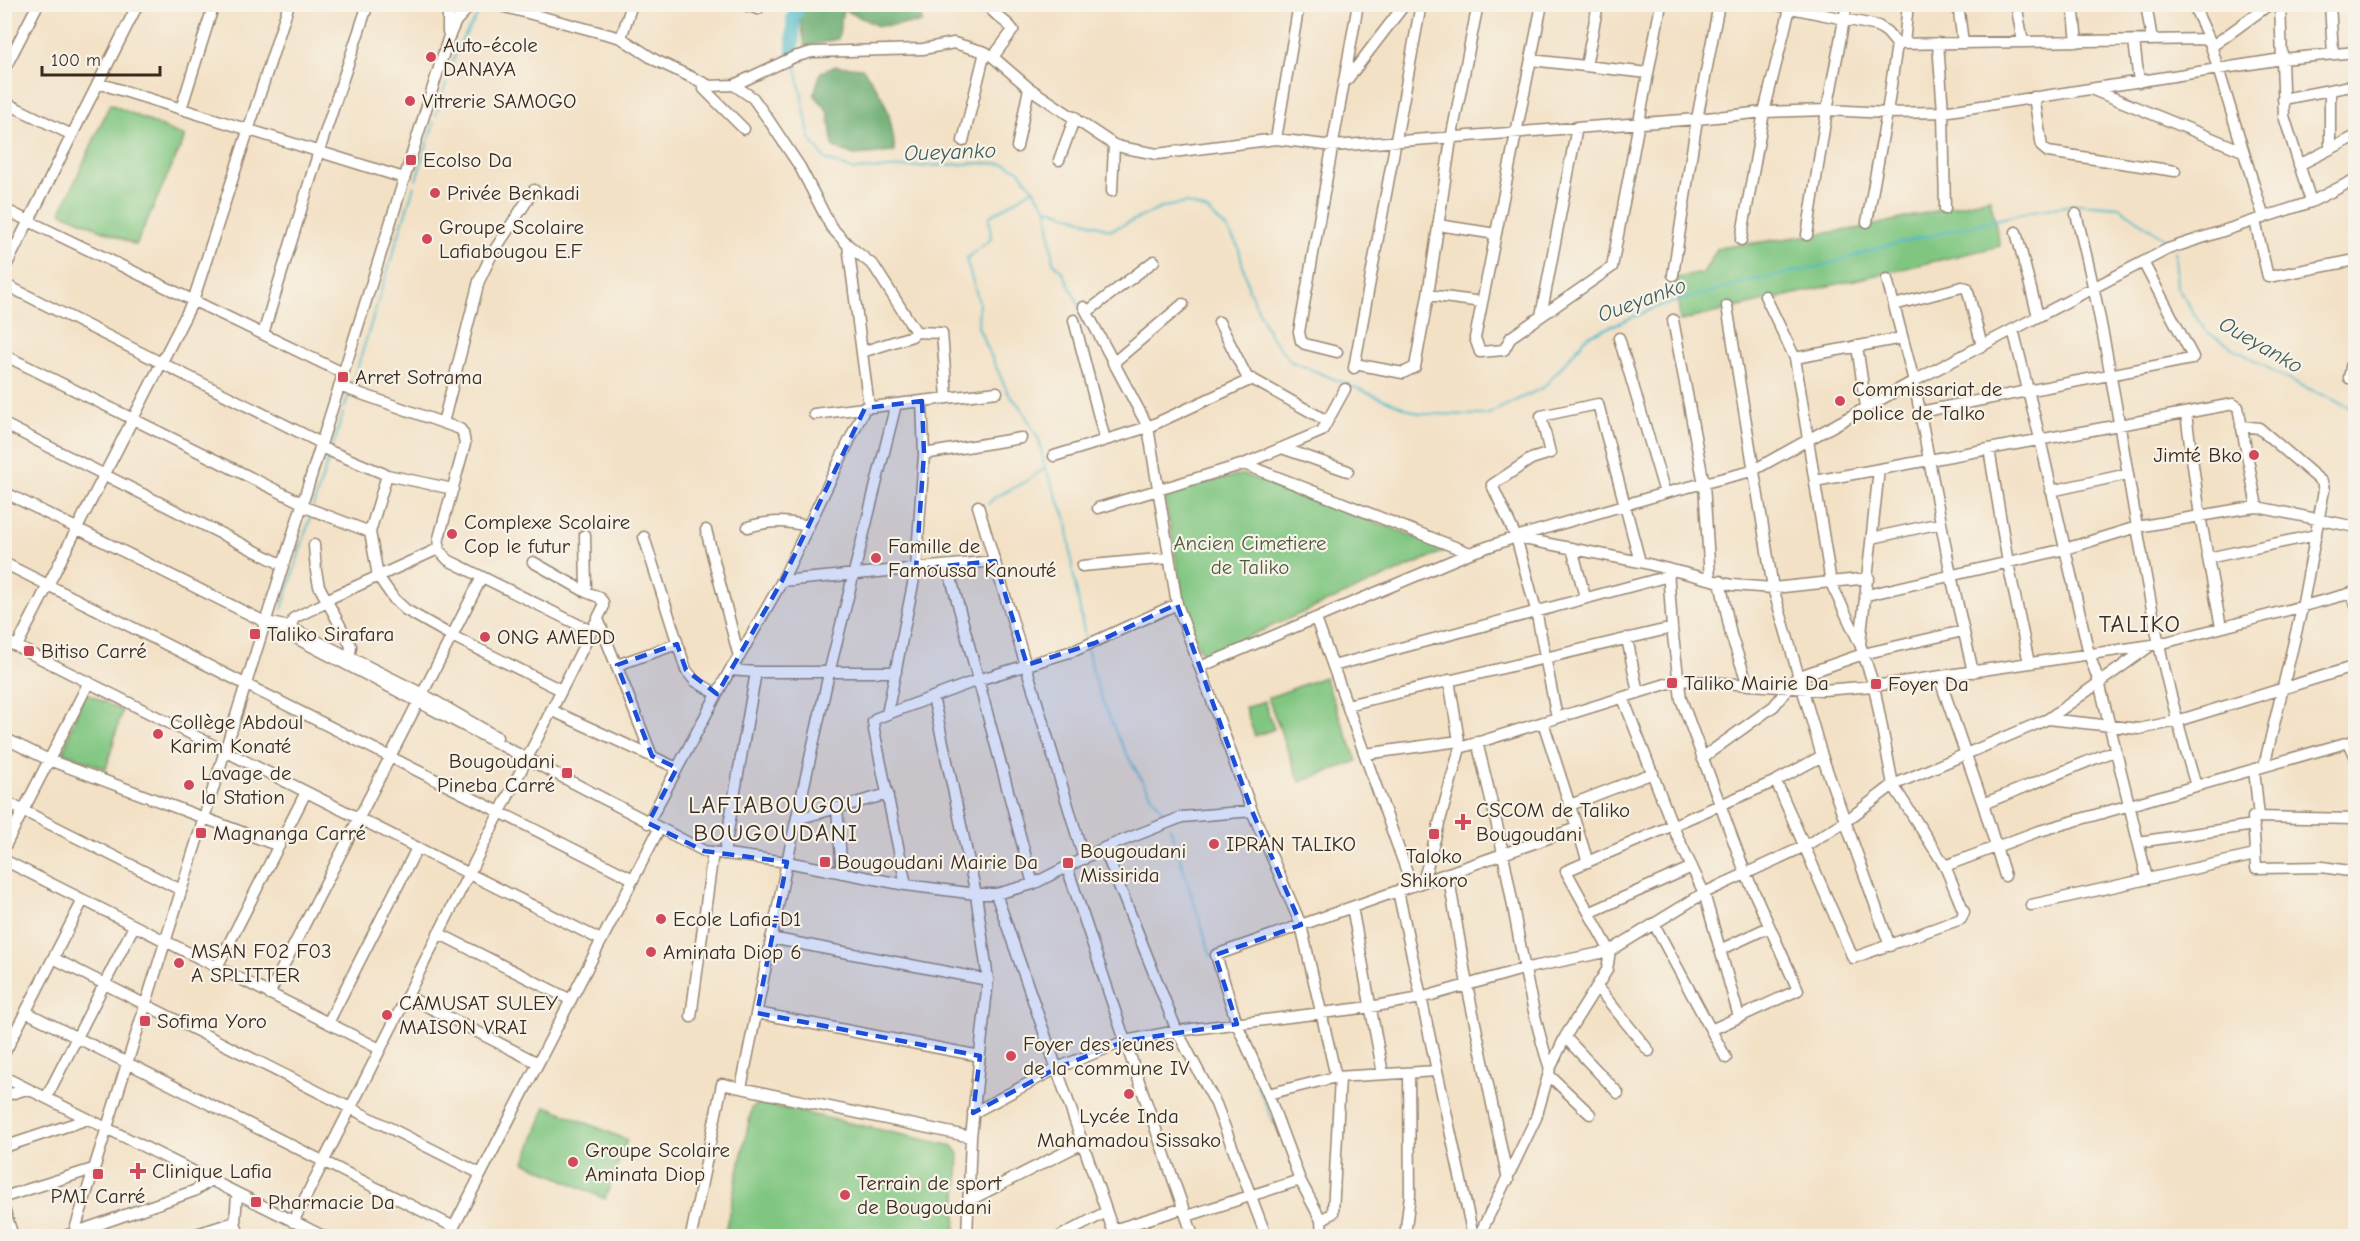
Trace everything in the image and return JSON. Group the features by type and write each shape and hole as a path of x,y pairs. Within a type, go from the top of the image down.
{"street":[{"path":"4,70 38,4"},
{"path":"4,270 138,4"},
{"path":"181,109 214,4"},
{"path":"17,646 193,301 289,4"},
{"path":"263,334 319,151 368,4"},
{"path":"495,4 621,38 655,60 710,86 734,85 794,57 812,52 923,50 954,43 989,55 1029,88 1075,117 1113,145 1157,154 1276,139 1333,146 1451,139 1764,112 1827,110 1887,113 1943,112 2282,59 2355,52"},
{"path":"621,38 632,4"},
{"path":"741,4 758,9"},
{"path":"963,141 989,55 1012,30 994,15 987,4"},
{"path":"1276,139 1299,4"},
{"path":"1337,352 1305,344 1299,332 1358,4"},
{"path":"1344,83 1406,4"},
{"path":"1422,4 1357,367 1403,373 1414,368 1428,295 1451,139 1478,4"},
{"path":"1542,4 1475,338 1479,352 1503,350 1511,337 1612,267 1661,4"},
{"path":"1586,66 1598,4"},
{"path":"1673,275 1697,119 1719,4"},
{"path":"1773,4 1878,26 1901,44 2152,40 2210,43 2270,4"},
{"path":"1807,235 1847,4"},
{"path":"1867,222 1908,4"},
{"path":"1958,4 1963,43"},
{"path":"2016,4 2023,42"},
{"path":"2073,4 2077,42"},
{"path":"2146,4 2152,40"},
{"path":"2193,4 2210,43 2243,151 2259,220 2268,277 2355,260"},
{"path":"2280,4 2284,116 2311,202"},
{"path":"2330,4 2332,54"},
{"path":"448,5 454,10 461,11 470,7"},
{"path":"448,5 448,39"},
{"path":"71,1235 107,1129 247,685 448,39 456,21 470,7"},
{"path":"1741,240 1764,112 1790,8"},
{"path":"2134,41 2139,82"},
{"path":"1938,43 1943,112 1945,209"},
{"path":"1531,60 1648,73"},
{"path":"702,82 704,89 744,129"},
{"path":"98,83 404,178"},
{"path":"734,85 753,99 770,122 800,167 831,227 848,245 874,266 916,332"},
{"path":"2283,99 2355,85"},
{"path":"1017,147 1029,88"},
{"path":"2091,89 2243,151"},
{"path":"2330,90 2330,149"},
{"path":"2034,97 2042,147 2048,152 2175,171"},
{"path":"4,102 72,135"},
{"path":"1059,160 1075,117"},
{"path":"1541,316 1577,127"},
{"path":"2299,165 2355,136"},
{"path":"1112,191 1113,145"},
{"path":"1200,667 1470,553 1626,504 1752,471 1866,406 2168,249 2311,202 2355,179"},
{"path":"443,423 479,281 492,254 534,189"},
{"path":"4,209 343,373"},
{"path":"2076,214 2095,286 2156,645 2196,786"},
{"path":"1438,225 1496,234"},
{"path":"2016,232 2038,316"},
{"path":"648,823 730,670 782,581 867,407 848,245"},
{"path":"1154,261 1086,309 1148,427 1177,604 1252,811 1301,925 1338,1077 1333,1213 1321,1220"},
{"path":"1920,412 2191,359 2193,357 2143,262"},
{"path":"1887,279 1914,381 1951,575 1973,672"},
{"path":"4,284 320,445 387,475 453,489"},
{"path":"1894,305 1962,287 1966,288 1982,346"},
{"path":"1428,295 1482,302"},
{"path":"1765,296 1795,358 1831,583 1862,649 1874,686 1893,785 1945,866 1964,912 1961,920 1853,958 1776,782"},
{"path":"1113,363 1183,304"},
{"path":"1727,306 1752,471 1773,588 1797,677 1822,756 1890,946"},
{"path":"1074,320 1105,440"},
{"path":"1673,320 1704,484 1715,580 1749,685"},
{"path":"1219,322 1249,381"},
{"path":"2013,329 2089,654 2099,682 2147,878"},
{"path":"862,352 912,336 916,332 942,333 946,398"},
{"path":"1619,338 1665,493"},
{"path":"1795,358 1902,338"},
{"path":"2349,378 2355,340"},
{"path":"1857,346 1866,406"},
{"path":"4,356 302,504 370,532"},
{"path":"1054,456 1148,427 1252,380 1327,422"},
{"path":"339,386 460,429 464,438 438,549 448,560 591,631"},
{"path":"1098,508 1244,464 1322,431 1345,389"},
{"path":"814,414 997,392"},
{"path":"887,714 916,569 924,454 922,401"},
{"path":"741,1088 787,862 829,673 896,404"},
{"path":"1557,718 1536,610 1516,537 1492,485 1531,459 1550,453 1541,416 1598,404 1640,562"},
{"path":"1815,481 2233,404 2238,407 2257,507"},
{"path":"2186,414 2200,516 2221,627"},
{"path":"4,424 283,565"},
{"path":"2241,426 2259,428 2322,482 2324,496 2282,688 2259,768 2256,868 2322,867 2355,872"},
{"path":"924,454 1022,438"},
{"path":"1282,448 1348,471"},
{"path":"1989,449 2008,563 2029,663"},
{"path":"1244,464 1470,553"},
{"path":"1862,649 1879,469"},
{"path":"2051,491 2128,474"},
{"path":"387,475 370,532 378,576 394,600 406,610 452,636 561,690"},
{"path":"4,492 265,622 282,624 288,631 518,749 526,758 704,851 787,862 906,885 976,894 996,894 1033,884 1104,849 1182,817 1252,811"},
{"path":"978,506 1084,859"},
{"path":"1867,595 2065,549 2137,527 2257,507 2355,527"},
{"path":"748,526 783,520 809,526"},
{"path":"1872,538 1941,523"},
{"path":"706,530 739,657"},
{"path":"585,535 586,592"},
{"path":"2208,558 2316,535"},
{"path":"644,537 686,670 695,681 717,694"},
{"path":"1516,537 1640,562 1669,572 1732,585 1773,588 1869,578"},
{"path":"314,545 316,571 326,601 351,646 349,662"},
{"path":"1572,548 1585,597"},
{"path":"288,631 294,618 438,549"},
{"path":"1082,566 1169,558"},
{"path":"782,581 995,561"},
{"path":"292,1222 603,608 603,602 599,597 533,562"},
{"path":"4,563 633,879"},
{"path":"948,567 1033,884"},
{"path":"1333,666 1669,572"},
{"path":"1669,572 1672,628 1681,699 1745,872 1798,990 1711,1030"},
{"path":"269,994 483,577"},
{"path":"1365,754 1477,742 1679,680 1823,690 1874,686 2156,645 2353,593 2355,605"},
{"path":"906,885 873,722 887,714 978,680 1095,643 1177,604"},
{"path":"598,619 652,756"},
{"path":"1316,619 1412,886"},
{"path":"1347,705 1672,628"},
{"path":"1702,758 1774,706 1797,677 1862,649 1963,631"},
{"path":"1628,638 1638,693"},
{"path":"4,640 601,940"},
{"path":"617,665 677,645"},
{"path":"974,1113 1057,1068 1125,1041 1177,1031 1370,1007 1421,998 1523,969 1610,951 1704,893 1805,846 1846,821 1893,785 2048,719 2156,645"},
{"path":"2048,719 2139,729 2177,721 2355,666"},
{"path":"730,670 829,673 896,672"},
{"path":"691,1017 718,853 756,672"},
{"path":"1939,676 1997,846 2005,876"},
{"path":"1423,882 1459,744 1449,680"},
{"path":"4,848 89,682"},
{"path":"933,697 976,894 988,980 971,1137 967,1236"},
{"path":"1623,698 1673,827 1704,893 1739,1017"},
{"path":"551,710 677,768"},
{"path":"1543,722 1588,862"},
{"path":"4,738 49,760 279,846"},
{"path":"1945,866 2036,832 2352,741 2355,758"},
{"path":"1477,742 1503,854 1523,969 1550,1072 1590,1114"},
{"path":"1983,804 2116,750"},
{"path":"1479,1236 1536,1118 1550,1072 1565,1037 1607,970 1610,951 1566,871 1776,782 1822,756"},
{"path":"1570,805 1653,773"},
{"path":"217,967 306,792"},
{"path":"797,819 888,794"},
{"path":"4,801 181,890"},
{"path":"837,808 842,873"},
{"path":"2138,842 2256,821 2355,819"},
{"path":"1322,1236 1321,1220 1300,1180 1268,1094 1238,1024 1216,955 1577,828"},
{"path":"26,1012 323,1161 452,1232 659,829"},
{"path":"328,1023 417,848"},
{"path":"1104,849 1177,1031 1216,1104 1266,1236"},
{"path":"2031,905 2255,855"},
{"path":"4,860 380,1049"},
{"path":"1067,867 1193,1236"},
{"path":"1589,913 1692,867"},
{"path":"1448,873 1467,985 1508,1180"},
{"path":"1398,891 1473,1236"},
{"path":"996,894 1114,1233 1185,1212 1252,1197 1300,1180"},
{"path":"4,1054 83,900"},
{"path":"1352,907 1383,1074"},
{"path":"1654,924 1726,1058"},
{"path":"46,1098 134,926"},
{"path":"1720,950 1769,927"},
{"path":"438,933 571,1000"},
{"path":"771,938 988,980"},
{"path":"53,958 482,1174"},
{"path":"1597,987 1649,1051"},
{"path":"406,996 538,1063"},
{"path":"757,1012 980,1056"},
{"path":"1565,1037 1618,1093"},
{"path":"1268,1094 1338,1077 1437,1071"},
{"path":"1405,1236 1410,1195 1409,1073"},
{"path":"4,1077 323,1236"},
{"path":"691,1236 722,1084 971,1137"},
{"path":"4,1096 27,1089"},
{"path":"4,1147 88,1119"},
{"path":"968,1201 1083,1143"},
{"path":"4,1197 93,1168"},
{"path":"71,1235 194,1191 209,1181"},
{"path":"237,1195 235,1222 239,1236"},
{"path":"4,1209 13,1236"},
{"path":"1061,1236 1106,1212"},
{"path":"190,1236 235,1222"}],"highlighted area":[{"path":"922,401 924,454 916,569 995,561 1027,665 1095,643 1177,604 1252,811 1301,925 1215,955 1237,1024 1125,1041 1057,1068 973,1113 980,1056 757,1013 787,862 704,851 648,823 677,768 652,756 617,665 677,644 686,670 717,694 782,581 865,408"}],"green space":[{"path":"798,5 920,5 922,23 878,26 843,9 838,39 805,47"},
{"path":"836,66 862,68 877,89 892,127 895,152 854,155 833,147 828,111 814,94 821,72"},
{"path":"110,104 185,137 136,245 61,212"},
{"path":"1990,198 2000,246 1680,321 1676,278 1703,273 1718,248 1862,228"},
{"name":"Ancien Cimetiere de Taliko","path":"1242,474 1449,549 1203,656 1188,624 1164,494"},
{"path":"1324,677 1357,761 1300,782 1268,698"},
{"path":"84,692 122,711 106,769 63,752"},
{"path":"1264,701 1274,729 1255,736 1245,708"},
{"name":"Terrain de sport de Bougoudani","path":"759,1103 953,1146 959,1154 955,1236 724,1236 752,1108"},
{"path":"546,1106 627,1140 605,1199 525,1162"}],"waterway":[{"path":"453,61 460,43 485,4"},
{"path":"793,53 793,19 798,4"},
{"name":"Oueyanko","path":"795,61 810,139 825,159 853,170 984,163 1005,164 1019,170 1047,208 1111,230 1164,207 1186,203 1207,210 1227,229 1238,246 1249,290 1270,335 1290,361 1420,414 1486,415 1544,387 1588,336 1657,307 1745,282 1821,266 1886,246 2033,211 2079,204 2119,207 2171,243"},
{"path":"436,115 446,84"},
{"path":"416,180 434,122"},
{"path":"352,385 414,186"},
{"path":"1034,189 989,217 991,239 966,259 979,302 978,327 1008,393 1022,409 1039,440 1045,468 1067,521 1072,567 1086,643"},
{"path":"1047,209 1053,262 1063,273 1080,307"},
{"name":"Oueyanko","path":"2175,251 2177,287 2206,332 2285,378 2356,410"},
{"path":"344,409 349,394"},
{"path":"333,446 343,413"},
{"path":"313,506 330,455"},
{"path":"988,504 994,498 1025,482 1045,468"},
{"path":"282,609 311,515"},
{"path":"1087,648 1099,692 1117,735 1151,795 1164,813"},
{"path":"1170,827 1211,956"},
{"path":"1253,1074 1274,1124"}],"place":[{"name":"Auto-école DANAYA","path":"431,57"},
{"name":"Vitrerie SAMOGO","path":"410,101"},
{"name":"Ecolso Da","path":"411,160"},
{"name":"Privée Benkadi","path":"435,193"},
{"name":"Groupe Scolaire Lafiabougou E.F","path":"427,239"},
{"name":"Arret Sotrama","path":"343,377"},
{"name":"Commissariat de police de Talko","path":"1840,401"},
{"name":"Jimté Bko","path":"2254,455"},
{"name":"Complexe Scolaire Cop le futur","path":"452,534"},
{"name":"Famille de Famoussa Kanouté","path":"876,558"},
{"name":"Taliko Sirafara","path":"255,634"},
{"name":"ONG AMEDD","path":"485,637"},
{"name":"Bitiso Carré","path":"29,651"},
{"name":"Taliko Mairie Da","path":"1672,683"},
{"name":"Foyer Da","path":"1876,684"},
{"name":"Collège Abdoul Karim Konaté","path":"158,734"},
{"name":"Bougoudani Pineba Carré","path":"567,773"},
{"name":"Lavage de la Station","path":"189,785"},
{"name":"CSCOM de Taliko Bougoudani","path":"1463,822"},
{"name":"Magnanga Carré","path":"201,833"},
{"name":"Taloko Shikoro","path":"1434,834"},
{"name":"IPRAN TALIKO","path":"1214,844"},
{"name":"Bougoudani Mairie Da","path":"825,862"},
{"name":"Bougoudani Missirida","path":"1068,863"},
{"name":"Ecole Lafia-D1","path":"661,919"},
{"name":"Aminata Diop 6","path":"651,952"},
{"name":"MSAN F02 F03 A SPLITTER","path":"179,963"},
{"name":"CAMUSAT SULEY MAISON VRAI","path":"387,1015"},
{"name":"Sofima Yoro","path":"145,1021"},
{"name":"Foyer des jeunes de la commune IV","path":"1011,1056"},
{"name":"Lycée Inda Mahamadou Sissako","path":"1129,1094"},
{"name":"Groupe Scolaire Aminata Diop","path":"573,1162"},
{"name":"Clinique Lafia","path":"138,1171"},
{"name":"PMI Carré","path":"98,1174"},
{"name":"Terrain de sport de Bougoudani","path":"845,1195"},
{"name":"Pharmacie Da","path":"256,1202"}],"district":[{"name":"TALIKO","path":"2140,624"},
{"name":"LAFIABOUGOU BOUGOUDANI","path":"776,819"}]}
